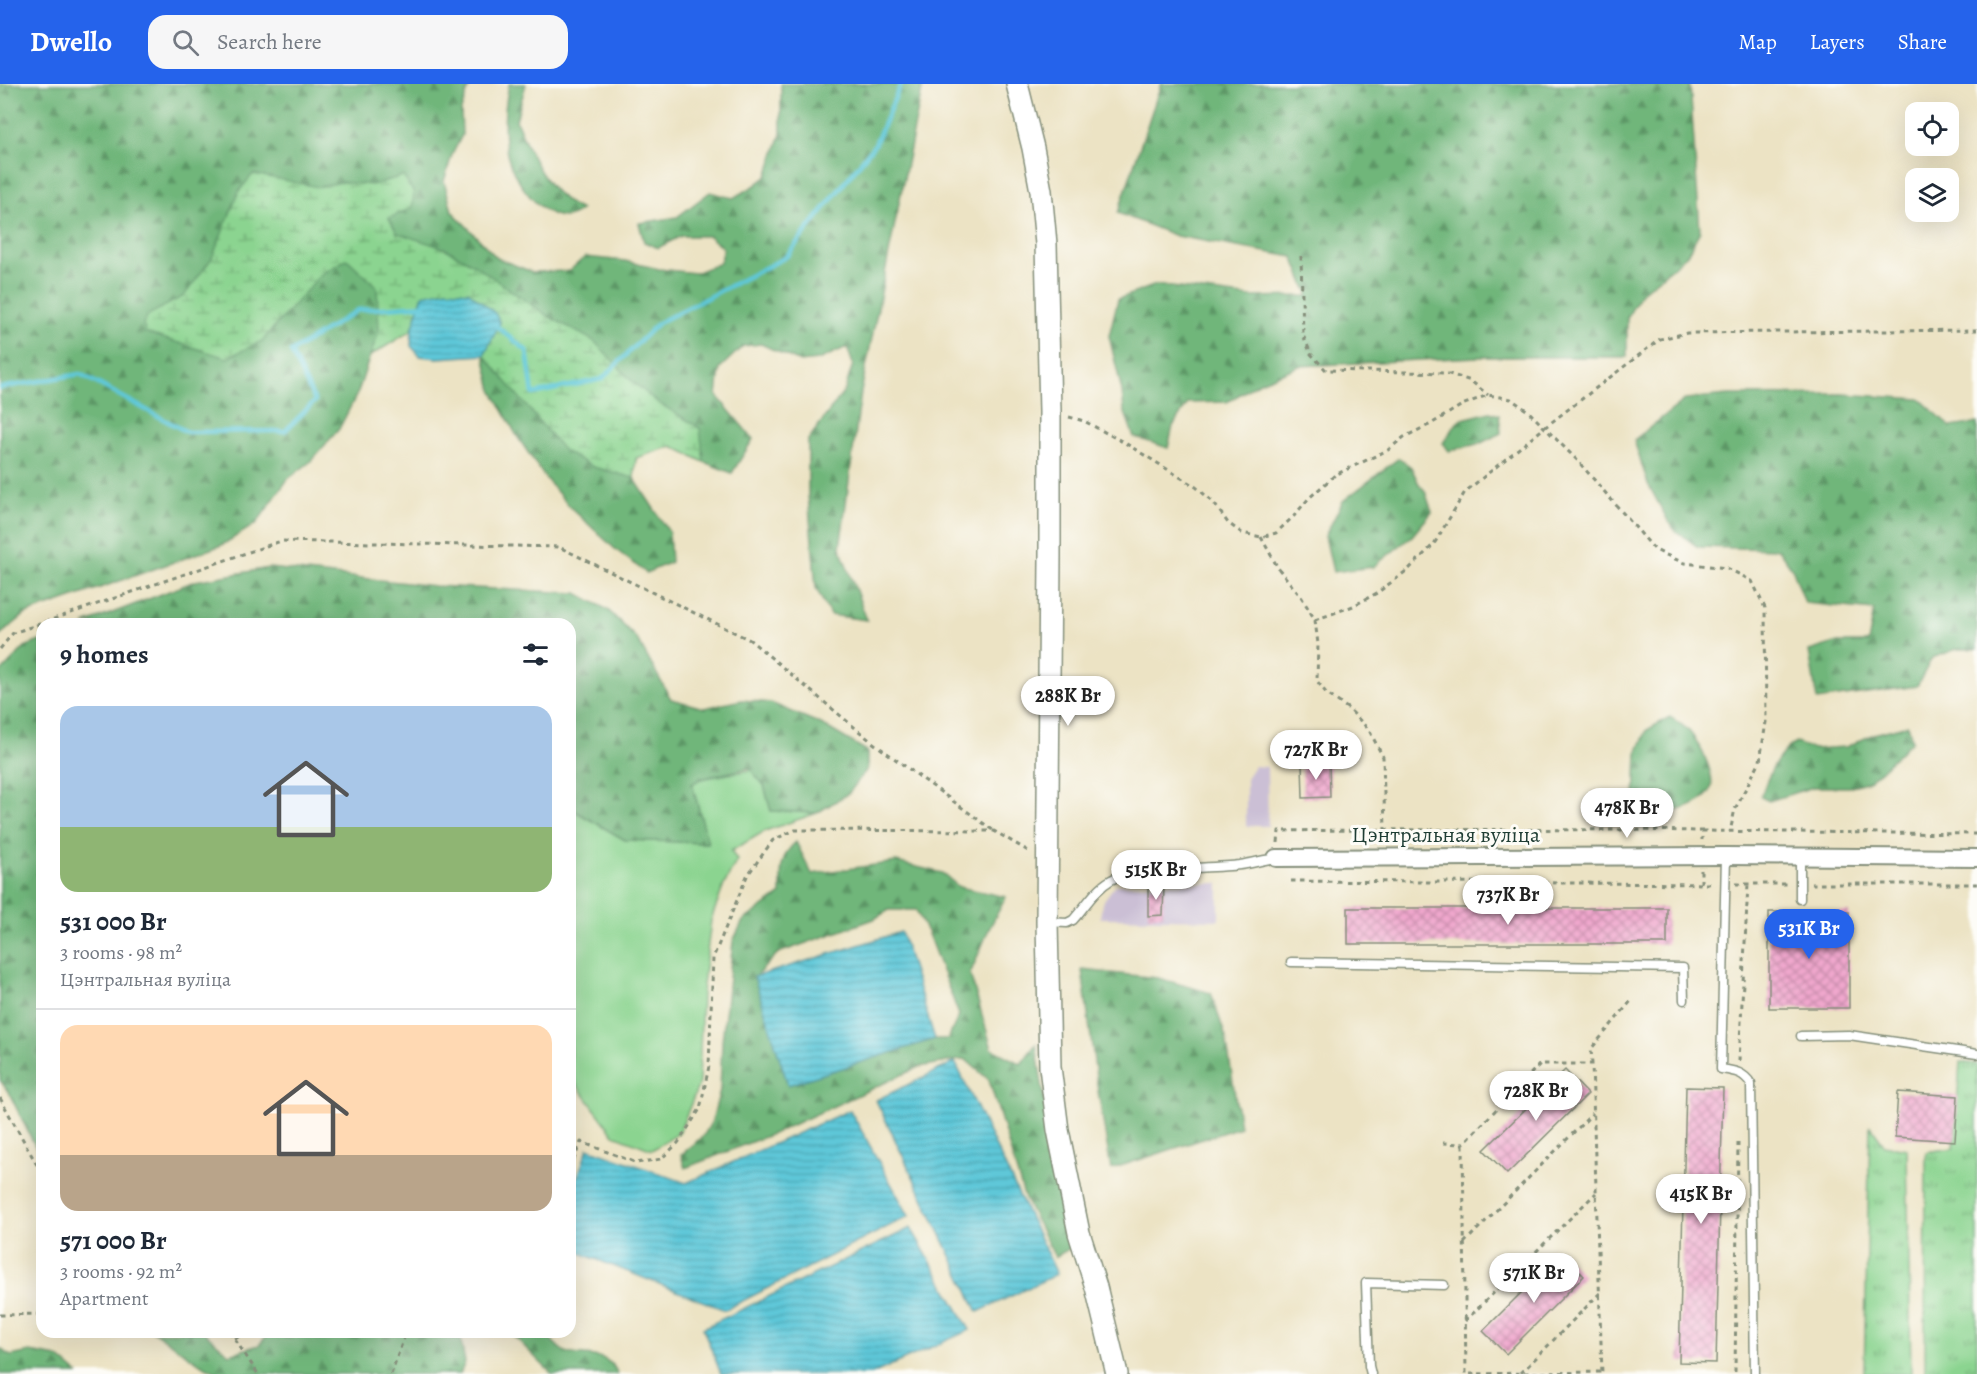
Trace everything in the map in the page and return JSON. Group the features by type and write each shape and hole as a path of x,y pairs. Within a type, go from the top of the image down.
{"street":[{"path":"1017,84 1041,191 1046,244 1050,412 1047,922 1050,1067 1058,1130 1079,1233 1096,1287 1117,1374"},
{"name":"Цэнтральная вуліца","path":"1276,858 1701,856 1977,858"}],"lane":[{"path":"1726,856 1721,1069 1739,1072 1747,1076 1751,1084 1755,1374"},
{"path":"1800,856 1800,899"},
{"path":"1047,922 1067,923 1073,920 1099,890 1111,880 1120,877 1240,865 1276,858"},
{"path":"1292,962 1683,968 1684,1000"},
{"path":"1801,1036 1849,1035 1977,1054"},
{"path":"1371,1374 1368,1366 1366,1283 1444,1285"}],"path":[{"path":"1301,256 1304,335 1311,354 1326,370 1446,373 1471,381 1488,395 1511,399 1528,411 1577,460 1655,550 1684,563 1727,568 1752,581 1765,608 1766,722 1760,761 1735,809 1730,832"},
{"path":"1315,620 1353,606 1377,593 1409,569 1434,544 1465,492 1660,339 1687,333 1977,330"},
{"path":"1050,412 1084,422 1125,443 1196,487 1213,502 1228,523 1242,533 1261,537 1276,533 1294,516 1308,498 1335,476 1388,450 1404,436 1431,424 1462,405 1488,395"},
{"path":"1261,537 1278,568 1302,598 1315,620 1318,644 1317,681 1327,694 1350,710 1369,730 1383,757 1385,830"},
{"path":"57,618 281,541 559,547 750,640 872,742 994,831 1048,862"},
{"path":"0,649 13,633 36,625"},
{"path":"1276,858 1279,831 1579,829 1977,834"},
{"path":"576,1153 580,1142 637,1163 661,1160 678,1143 700,1109 709,1066 713,958 747,876 773,840 795,830 994,831"},
{"path":"1701,883 1702,831"},
{"path":"1291,881 1977,884"},
{"path":"1739,1072 1748,884"},
{"path":"1592,1064 1540,1064 1463,1144 1466,1374 1602,1373 1592,1049 1631,1001"},
{"path":"0,1098 36,1163"},
{"path":"1464,1243 1593,1113"},
{"path":"1736,1372 1738,1132"},
{"path":"1443,1143 1463,1144"},
{"path":"1465,1321 1596,1193"},
{"path":"1521,1373 1600,1293"},
{"path":"0,1316 36,1314"},
{"path":"391,1374 404,1338"},
{"path":"234,1339 258,1374"}],"shaded area":[{"path":"1254,766 1267,767 1268,826 1246,826 1246,778"},
{"path":"1219,883 1219,920 1100,918 1102,903 1115,885"}],"green space":[{"path":"0,84 470,84 461,110 462,135 452,155 444,181 452,211 497,258 532,272 569,271 585,257 695,273 720,263 723,248 709,236 681,236 658,248 644,242 639,223 677,217 710,192 733,198 767,176 781,134 781,84 923,84 861,392 840,548 867,620 830,615 816,588 808,495 808,440 845,390 853,364 847,347 818,360 800,362 761,344 743,346 720,368 717,396 753,439 732,473 672,446 636,458 634,478 669,532 671,562 646,573 615,549 570,507 546,479 517,436 492,390 484,355 500,323 495,313 469,292 423,295 412,330 370,356 358,392 339,429 310,462 288,479 256,524 222,545 26,614 0,635"},
{"path":"509,84 526,84 516,120 541,172 558,194 581,210 570,216 559,216 538,205 514,174 507,154 504,134"},
{"path":"1161,84 1690,84 1700,231 1686,256 1641,293 1627,318 1627,357 1478,357 1299,366 1260,382 1227,402 1188,403 1173,426 1168,448 1134,437 1124,410 1122,391 1109,336 1118,299 1156,285 1251,297 1309,296 1293,257 1176,236 1118,213"},
{"path":"253,174 318,187 342,182 372,185 403,176 414,193 412,208 389,218 397,233 444,248 473,264 548,316 594,341 632,381 657,402 700,428 704,462 672,446 636,458 634,478 593,467 564,451 484,355 500,323 423,295 412,330 370,356 379,332 377,287 347,259 321,274 262,341 227,358 146,333 143,324 148,315 184,296 212,258 239,191"},
{"path":"1842,394 1920,399 1951,427 1977,423 1977,649 1957,649 1932,658 1917,686 1817,700 1809,651 1835,643 1868,643 1874,610 1805,603 1793,570 1778,549 1698,547 1672,528 1648,484 1634,440 1686,399 1728,395"},
{"path":"1490,412 1499,415 1501,433 1481,443 1449,451 1443,443 1459,420"},
{"path":"1399,458 1411,467 1425,491 1432,512 1412,536 1373,567 1333,572 1325,536 1343,501"},
{"path":"269,568 435,586 577,593 608,610 637,639 671,699 704,708 742,700 771,703 821,724 867,751 867,769 849,793 817,813 771,811 764,785 749,768 700,779 692,784 708,843 625,840 576,811 576,618 99,618 195,581"},
{"path":"36,642 36,1148 9,1093 0,1080 0,673 25,647"},
{"path":"1670,717 1689,731 1698,744 1710,771 1711,788 1708,794 1696,804 1649,817 1635,800 1637,753 1647,730"},
{"path":"1908,725 1912,741 1869,781 1849,787 1813,787 1769,801 1761,797 1779,759 1796,743 1813,749 1846,747 1874,734"},
{"path":"751,770 764,785 771,811 817,813 765,831 731,851 737,860 724,885 711,920 702,993 699,1084 679,1133 652,1150 614,1135 576,1084 576,811 625,840 707,843 692,783 700,779"},
{"path":"796,842 812,874 896,862 942,873 959,887 1006,897 989,929 970,974 992,1049 1021,1064 1036,1044 1047,1117 1071,1211 1072,1247 1055,1257 1025,1199 989,1080 965,1059 919,1067 777,1132 685,1168 681,1155 704,1135 712,1121 720,1090 722,1042 733,941 743,921 781,894 782,865 790,847","holes":["889,910 916,910 928,934 959,1015 948,1039 935,1039 788,1084 757,975 778,953 874,919"]},
{"path":"1082,970 1158,978 1211,993 1226,1038 1240,1127 1111,1169"},
{"path":"1960,1062 1977,1064 1977,1373 1925,1374 1926,1152 1954,1148"},
{"path":"1870,1126 1884,1145 1907,1149 1911,1374 1864,1374"},
{"path":"163,1338 211,1338 229,1354 259,1345 265,1338 460,1338 465,1362 460,1374 220,1374 202,1365"},
{"path":"516,1338 550,1338 568,1353 606,1360 613,1365 618,1374 552,1374"},
{"path":"0,1348 11,1356 30,1352 58,1357 78,1374 0,1374"}],"water":[{"path":"447,290 469,292 495,313 500,323 484,355 437,358 420,356 411,346 412,330 423,295"},
{"path":"901,932 935,1039 788,1085 754,977"},
{"path":"955,1062 1057,1274 978,1312 876,1100"},
{"path":"850,1110 909,1216 725,1310 576,1251 576,1181 588,1148 686,1183"},
{"path":"911,1228 970,1330 872,1374 721,1374 703,1328"}],"building":[{"path":"1302,764 1329,764 1330,797 1303,798"},
{"path":"1164,886 1163,915 1148,916 1148,887"},
{"path":"1348,908 1667,908 1667,944 1348,944"},
{"path":"1769,912 1849,912 1849,1008 1769,1008"},
{"path":"1565,1070 1588,1094 1507,1174 1484,1150"},
{"path":"1686,1087 1723,1088 1716,1363 1679,1362"},
{"path":"1898,1092 1958,1096 1955,1141 1895,1137"},
{"path":"1561,1253 1584,1276 1506,1354 1483,1331"}],"waterway":[{"path":"494,324 527,351 533,394 602,379 658,323 786,257 875,144 901,84"},
{"path":"0,388 80,374 187,432 285,431 315,401 291,352 358,310 424,305"}]}
